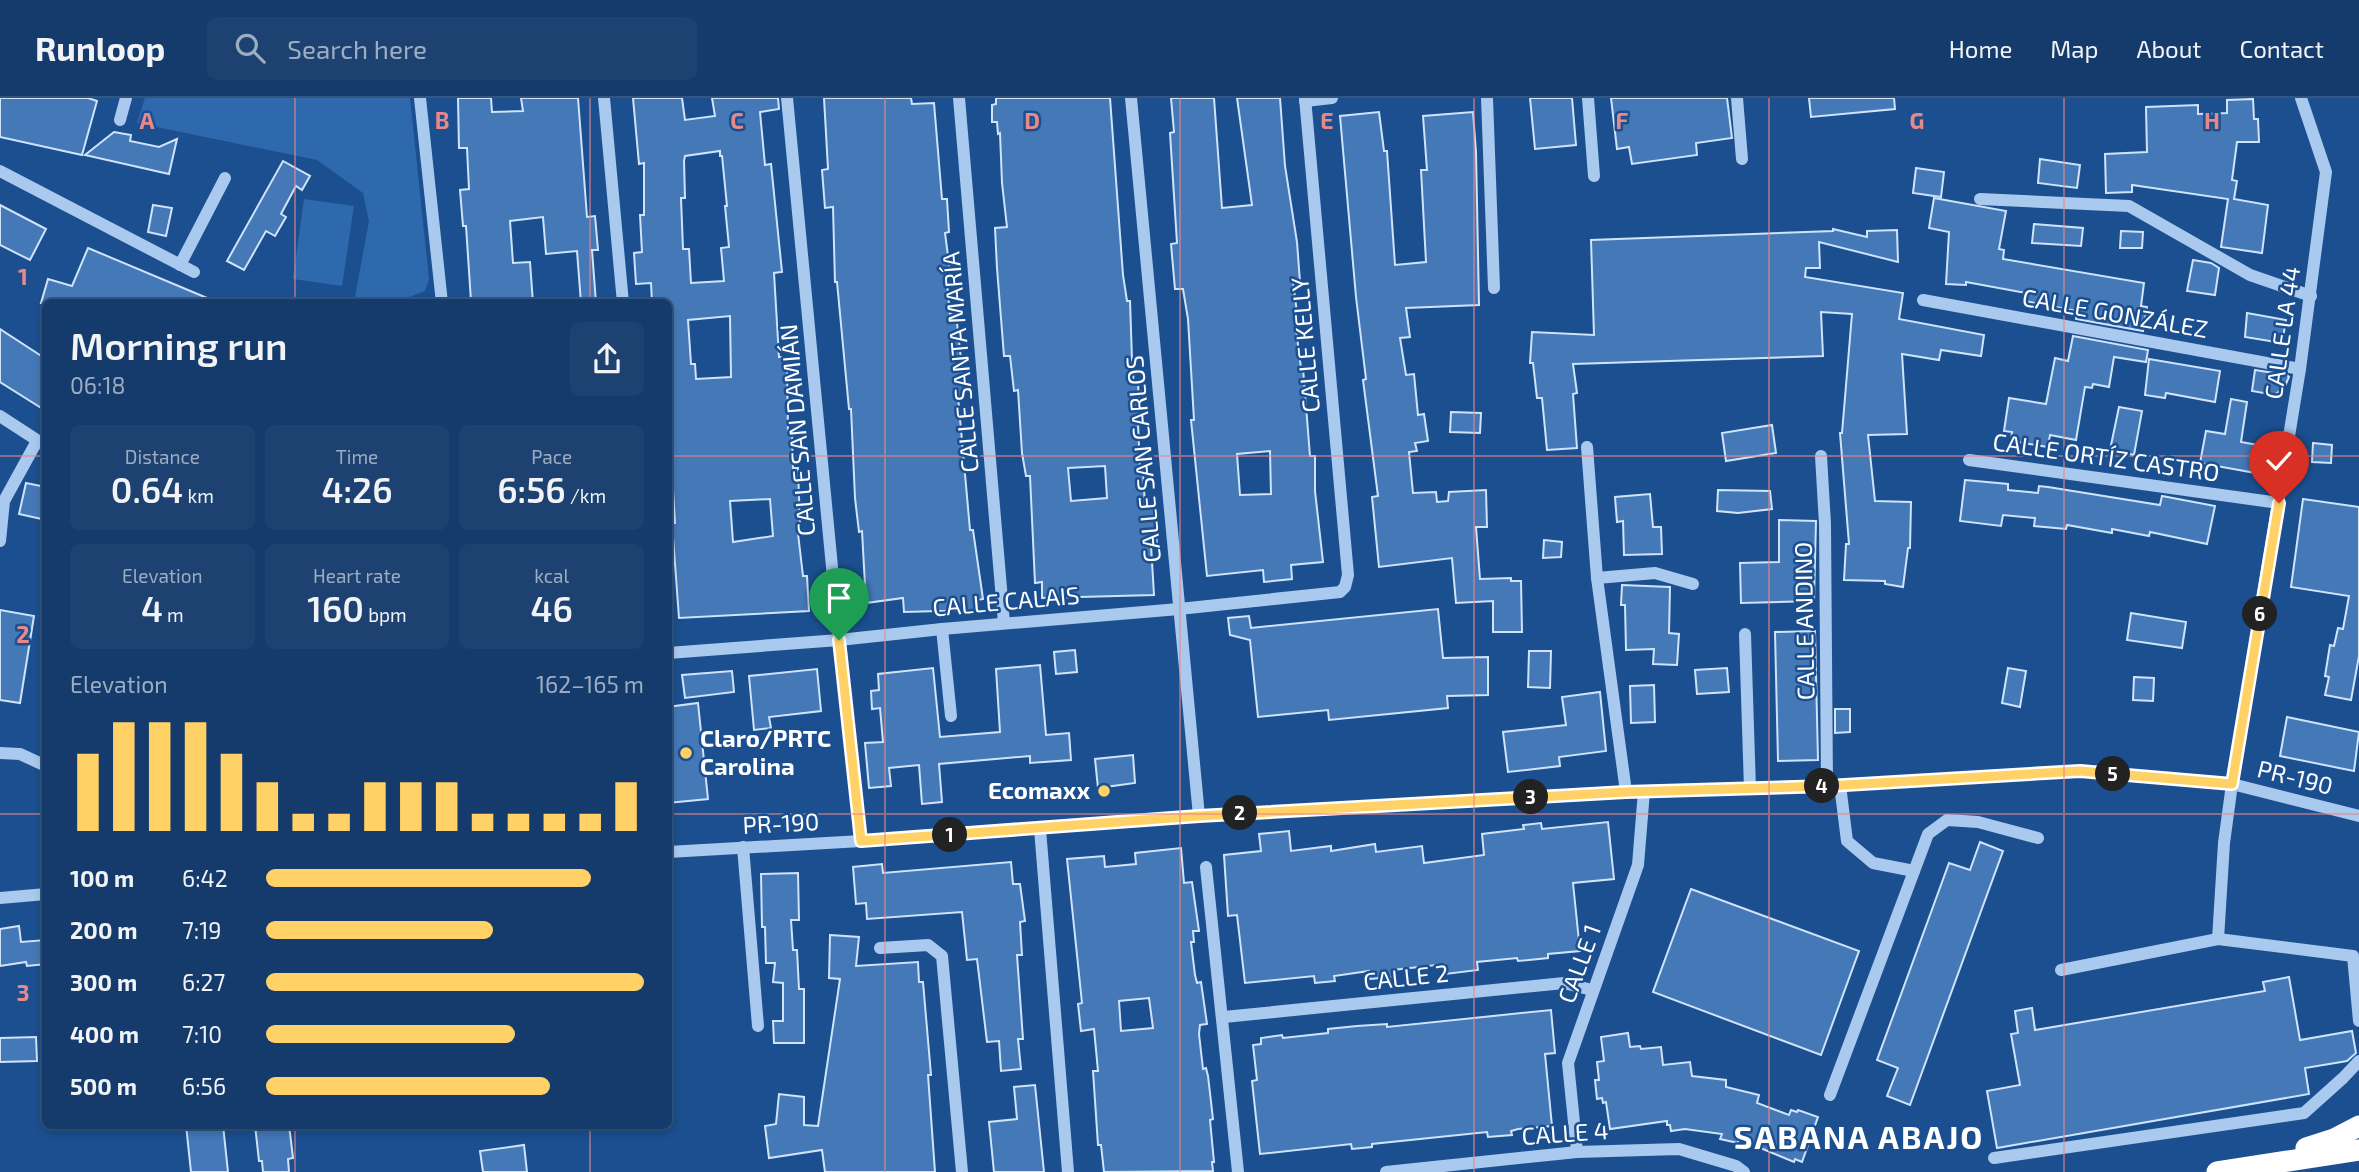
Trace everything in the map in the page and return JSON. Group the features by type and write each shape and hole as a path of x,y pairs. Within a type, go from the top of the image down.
{"highway":[{"path":"2241,1168 2334,1139 2359,1126"},
{"path":"2217,1172 2359,1150"}],"street":[{"path":"120,120 126,98"},
{"path":"421,98 442,299"},
{"path":"604,98 623,299"},
{"name":"CALLE SAN DAMIÁN","path":"787,98 861,841"},
{"name":"CALLE SANTA MARÍA","path":"959,98 1004,623"},
{"name":"CALLE SAN CARLOS","path":"1131,98 1199,816"},
{"path":"1305,99 1332,98"},
{"path":"1487,98 1494,288"},
{"path":"1588,98 1594,176"},
{"path":"1737,98 1742,159"},
{"name":"CALLE LA 44","path":"2218,939 2224,843 2232,784 2300,369 2326,172 2301,98"},
{"name":"CALLE KELLY","path":"1305,99 1348,575 1345,587"},
{"path":"0,171 194,272"},
{"path":"180,265 225,178"},
{"path":"1980,199 2129,206 2250,275 2311,296"},
{"name":"CALLE GONZÁLEZ","path":"1923,300 2300,369"},
{"path":"0,416 41,444 4,501 0,541"},
{"path":"1587,447 1597,578 1626,792"},
{"name":"CALLE ANDINO","path":"1821,456 1834,785 1846,841 1873,863 1914,872"},
{"name":"CALLE ORTÍZ CASTRO","path":"1969,460 2279,503"},
{"path":"1597,578 1655,573 1693,584"},
{"name":"CALLE CALAIS","path":"672,653 1179,609 1340,592 1345,587"},
{"path":"942,629 951,716"},
{"path":"1745,634 1750,789"},
{"path":"0,753 20,754 42,764"},
{"name":"PR-190","path":"672,852 1041,829 1199,816 1644,791 1750,789 2080,771 2232,784 2359,816"},
{"name":"CALLE 1","path":"1577,1152 1568,1063 1638,865 1644,791"},
{"path":"1830,1095 1928,834 1947,820 1978,822 2038,838"},
{"path":"1041,829 1068,1172"},
{"path":"743,847 758,1026"},
{"path":"1206,867 1224,1017 1238,1172"},
{"path":"0,898 42,894"},
{"path":"2060,970 2218,939 2356,956 2359,1021"},
{"path":"880,948 928,945 942,956 962,1172"},
{"name":"CALLE 2","path":"1224,1017 1564,983 1592,990"},
{"path":"1994,1158 2304,1113 2359,1061"},
{"name":"CALLE 4","path":"1387,1172 1577,1152 1679,1149 1736,1166 1744,1172"}],"shaded area":[{"path":"145,98 410,98 429,279 425,291 407,298 355,299 369,221 363,193 317,160 137,123"},
{"path":"304,199 354,206 342,286 293,279"}],"building":[{"path":"0,98 88,98 97,101 82,155 0,137"},
{"path":"458,98 491,98 492,112 523,111 521,98 578,98 587,217 595,216 598,250 592,250 596,299 581,299 577,251 546,254 543,217 510,221 513,263 530,262 533,299 471,299 466,226 463,226 460,190 469,189 467,148 459,148"},
{"path":"633,98 682,98 685,120 715,116 712,98 778,98 779,109 760,112 765,165 771,164 782,272 774,273 779,357 787,357 788,431 792,431 793,468 798,468 800,525 797,525 803,576 807,576 809,611 679,618 672,523 675,523 672,473 672,299 652,299 651,283 636,284 634,253 642,252 640,215 644,215 644,163 639,164","holes":["720,151 729,247 721,248 724,281 691,283 689,249 683,249 681,198 685,198 685,156","730,316 731,377 696,379 695,364 691,364 688,320","770,499 773,536 733,542 730,501"]},
{"path":"824,98 911,98 912,104 934,103 942,199 947,199 949,232 945,233 950,271 946,271 950,314 956,314 965,395 958,396 970,530 973,530 983,599 977,600 977,610 904,612 903,598 866,603 862,531 859,532 855,498 851,409 835,282 833,207 825,208 822,170 828,169"},
{"path":"996,98 1110,98 1123,275 1127,301 1130,301 1133,385 1138,384 1140,468 1143,468 1145,508 1153,507 1157,544 1151,545 1154,595 1042,598 1042,582 1035,583 1030,476 1026,476 1022,453 1018,390 1014,391 1010,356 1004,356 995,228 1007,227 1000,133 998,134 997,122 992,122 992,105 996,104","holes":["1105,466 1107,498 1071,501 1068,468"]},
{"path":"1171,98 1214,98 1222,208 1252,205 1237,98 1280,98 1285,166 1297,242 1300,282 1293,282 1298,320 1295,321 1303,368 1310,456 1315,456 1315,491 1323,562 1291,565 1292,579 1264,582 1263,570 1207,576 1191,420 1194,420 1188,319 1183,289 1175,289 1171,244 1177,243 1170,133 1174,132","holes":["1270,451 1271,494 1240,495 1237,454"]},
{"path":"1530,98 1572,98 1576,145 1535,149"},
{"path":"1611,98 1727,98 1732,138 1696,143 1697,155 1632,164 1629,147 1617,149"},
{"path":"1809,98 1894,98 1895,109 1811,117"},
{"path":"2253,99 2254,119 2258,119 2259,142 2237,142 2232,180 2237,181 2234,199 2268,205 2262,253 2221,247 2228,199 2132,185 2132,192 2106,193 2105,154 2147,152 2146,107 2198,105 2198,114 2227,113 2227,100"},
{"path":"1379,112 1384,151 1387,151 1395,265 1426,262 1421,170 1427,170 1423,116 1473,112 1479,305 1406,308 1410,337 1400,338 1406,375 1414,374 1418,415 1424,414 1428,441 1415,443 1417,451 1409,452 1413,493 1436,492 1437,502 1448,501 1449,492 1486,490 1487,527 1476,527 1480,579 1511,578 1511,581 1521,581 1522,632 1493,632 1493,601 1456,603 1452,558 1379,567 1372,497 1378,496 1363,380 1366,379 1340,116"},
{"path":"114,132 131,135 130,141 159,147 177,139 169,174 85,155"},
{"path":"2040,159 2080,165 2077,188 2038,183"},
{"path":"283,161 310,176 302,190 296,186 281,214 286,217 275,236 266,231 244,270 227,261"},
{"path":"1916,168 1944,172 1941,197 1913,193"},
{"path":"1934,198 2006,211 1999,249 2004,250 2003,259 2144,283 2141,306 2147,307 2143,331 2076,319 2077,311 2024,301 2026,293 1966,282 1966,285 1946,284 1949,232 1929,228"},
{"path":"0,205 46,229 30,260 0,245"},
{"path":"153,205 172,208 166,236 148,232"},
{"path":"2034,224 2083,228 2081,246 2032,243"},
{"path":"1833,229 1867,237 1867,231 1897,230 1898,262 1819,242 1820,268 1806,268 1805,277 1903,293 1899,319 1984,335 1981,356 1941,350 1939,360 1902,354 1907,434 1868,435 1875,501 1911,502 1910,548 1903,587 1885,584 1885,581 1844,580 1846,544 1849,544 1840,433 1852,314 1821,312 1823,356 1573,364 1577,393 1573,394 1577,448 1547,450 1542,398 1537,398 1533,363 1530,363 1532,332 1594,335 1591,240"},
{"path":"2121,231 2143,232 2142,248 2120,248"},
{"path":"88,248 209,299 42,299 48,279 72,286"},
{"path":"2193,260 2211,263 2219,268 2215,295 2187,291"},
{"path":"2247,313 2286,320 2282,343 2245,337"},
{"path":"0,329 42,356 42,408 0,382"},
{"path":"2073,336 2148,350 2146,362 2114,357 2109,387 2093,384 2092,388 2085,387 2076,440 2050,435 2048,447 2011,441 2012,432 2004,431 2009,398 2046,404 2055,358 2068,361"},
{"path":"2149,359 2220,371 2215,402 2166,393 2165,398 2145,395"},
{"path":"2255,370 2289,377 2285,386 2275,395 2252,391"},
{"path":"2231,399 2247,402 2241,442 2264,446 2261,474 2200,463 2206,431 2225,434"},
{"path":"2119,407 2142,411 2134,455 2110,450"},
{"path":"1451,412 1481,413 1480,433 1450,432"},
{"path":"1772,425 1776,453 1726,461 1722,433"},
{"path":"2313,443 2332,445 2331,463 2312,462"},
{"path":"1965,480 2008,484 2008,490 2038,493 2039,486 2160,505 2162,496 2215,506 2207,544 2150,532 2149,536 2067,525 2066,529 2034,526 2035,518 2003,515 2001,526 1960,521"},
{"path":"26,483 42,486 42,519 19,514"},
{"path":"1718,490 1770,491 1772,509 1738,513 1717,511"},
{"path":"1650,494 1653,527 1661,527 1662,554 1624,555 1623,521 1617,522 1615,497"},
{"path":"2303,499 2359,507 2359,656 2351,700 2325,695 2329,677 2325,676 2330,645 2334,646 2338,628 2343,629 2349,596 2291,587"},
{"path":"1779,520 1816,521 1814,601 1741,603 1740,563 1779,562"},
{"path":"1544,540 1562,542 1561,557 1543,558"},
{"path":"1622,585 1670,587 1669,633 1679,634 1677,665 1653,664 1654,649 1626,650 1625,605 1621,605"},
{"path":"1438,609 1443,658 1488,657 1488,695 1447,696 1448,708 1329,720 1328,710 1258,717 1250,640 1230,635 1228,618 1249,616 1251,628"},
{"path":"0,610 34,616 20,703 0,700"},
{"path":"2131,613 2186,622 2182,648 2127,640"},
{"path":"1815,631 1818,760 1778,761 1775,632"},
{"path":"1075,650 1077,672 1056,674 1054,652"},
{"path":"1529,651 1551,651 1550,688 1528,687"},
{"path":"1040,665 1046,735 1069,733 1071,760 1030,763 1030,756 939,764 942,802 922,804 919,765 889,768 891,786 869,788 865,743 883,742 880,708 872,709 871,691 879,690 878,674 933,668 940,737 1000,732 996,669"},
{"path":"1727,668 1729,692 1697,694 1695,670"},
{"path":"2008,668 2026,671 2020,707 2002,703"},
{"path":"817,669 821,711 769,717 771,728 754,730 749,676"},
{"path":"732,671 734,692 685,698 682,675"},
{"path":"2134,677 2154,678 2153,701 2133,700"},
{"path":"1654,685 1655,722 1631,723 1630,686"},
{"path":"1600,692 1606,751 1559,757 1560,766 1508,772 1503,732 1566,725 1562,697"},
{"name":"Claro/PRTC Carolina","path":"698,703 708,799 672,803 672,706"},
{"path":"1835,709 1850,709 1850,732 1835,733"},
{"path":"2287,717 2359,732 2354,771 2280,756"},
{"path":"1133,755 1135,783 1098,788 1095,759"},
{"path":"1608,822 1614,879 1573,883 1580,951 1548,954 1548,958 1477,962 1478,970 1446,974 1445,964 1393,970 1394,977 1370,979 1369,971 1334,976 1335,981 1315,983 1314,976 1245,983 1237,915 1228,916 1224,855 1261,851 1259,834 1289,831 1291,851 1331,846 1331,851 1375,844 1376,852 1422,846 1424,863 1484,855 1482,834 1524,829 1523,825 1541,823 1542,829"},
{"path":"1980,842 2003,851 1910,1105 1887,1096 1898,1068 1877,1060 1949,863 1970,870"},
{"path":"1181,848 1184,883 1192,882 1199,931 1193,931 1194,942 1191,942 1195,975 1197,983 1201,982 1207,1024 1200,1025 1199,1034 1213,1119 1210,1120 1213,1171 1104,1172 1101,1145 1098,1145 1093,1071 1098,1071 1094,1029 1081,1031 1078,1004 1082,1003 1067,859 1104,856 1105,867 1136,864 1135,853","holes":["1149,998 1153,1028 1121,1031 1119,1001"]},
{"path":"1011,862 1013,884 1020,884 1025,921 1020,922 1022,955 1017,955 1023,1039 1018,1039 1021,1069 1001,1071 999,1041 987,1042 977,959 967,960 962,912 867,919 866,903 856,904 853,867 882,864 883,873"},
{"path":"798,873 799,920 791,920 793,950 797,950 799,989 804,989 804,1043 774,1043 773,1021 783,1021 783,983 773,982 775,963 766,963 761,874"},
{"path":"1691,889 1859,951 1821,1055 1653,992"},
{"path":"19,926 21,942 42,940 42,964 27,966 26,962 0,966 0,929"},
{"path":"830,935 859,937 856,966 918,962 919,982 923,982 931,1075 928,1075 935,1172 825,1172 822,1150 769,1158 765,1126 776,1124 779,1094 804,1097 804,1125 818,1126 840,979 829,978"},
{"path":"2289,977 2300,1040 2352,1031 2356,1053 2347,1061 2305,1068 2309,1094 1997,1148 1987,1091 2020,1085 2011,1034 2018,1033 2015,1011 2032,1008 2035,1030 2265,991 2263,982"},
{"path":"1551,1010 1555,1053 1545,1054 1552,1126 1518,1129 1511,1131 1512,1135 1488,1137 1487,1132 1372,1144 1372,1147 1352,1149 1351,1144 1260,1154 1252,1081 1257,1080 1253,1045 1261,1044 1261,1038 1328,1033 1328,1029 1357,1026 1387,1024 1387,1027"},
{"path":"1628,1033 1630,1047 1661,1047 1663,1065 1690,1062 1692,1076 1726,1080 1726,1087 1759,1095 1757,1103 1789,1115 1791,1110 1798,1110 1818,1117 1802,1162 1795,1159 1794,1162 1739,1139 1738,1143 1720,1139 1722,1134 1685,1129 1671,1131 1667,1121 1610,1129 1606,1102 1603,1103 1602,1098 1597,1099 1595,1080 1599,1080 1597,1062 1604,1061 1601,1037"},
{"path":"36,1037 37,1061 0,1062 0,1038"},
{"path":"1035,1085 1044,1172 994,1172 989,1122 1017,1119 1014,1087"},
{"path":"186,1129 223,1129 228,1172 191,1172"},
{"path":"255,1129 289,1129 293,1158 288,1159 289,1172 263,1172 262,1161 259,1161"},
{"path":"524,1145 527,1172 483,1172 480,1151"}],"place":[{"name":"Claro/PRTC Carolina","path":"686,753"},
{"name":"Ecomaxx","path":"1104,791"}],"district":[{"name":"SABANA ABAJO","path":"1859,1138"}],"route":[{"path":"839,640 861,841 1199,816 1626,792 1828,786 2080,771 2232,784 2279,503"}]}
